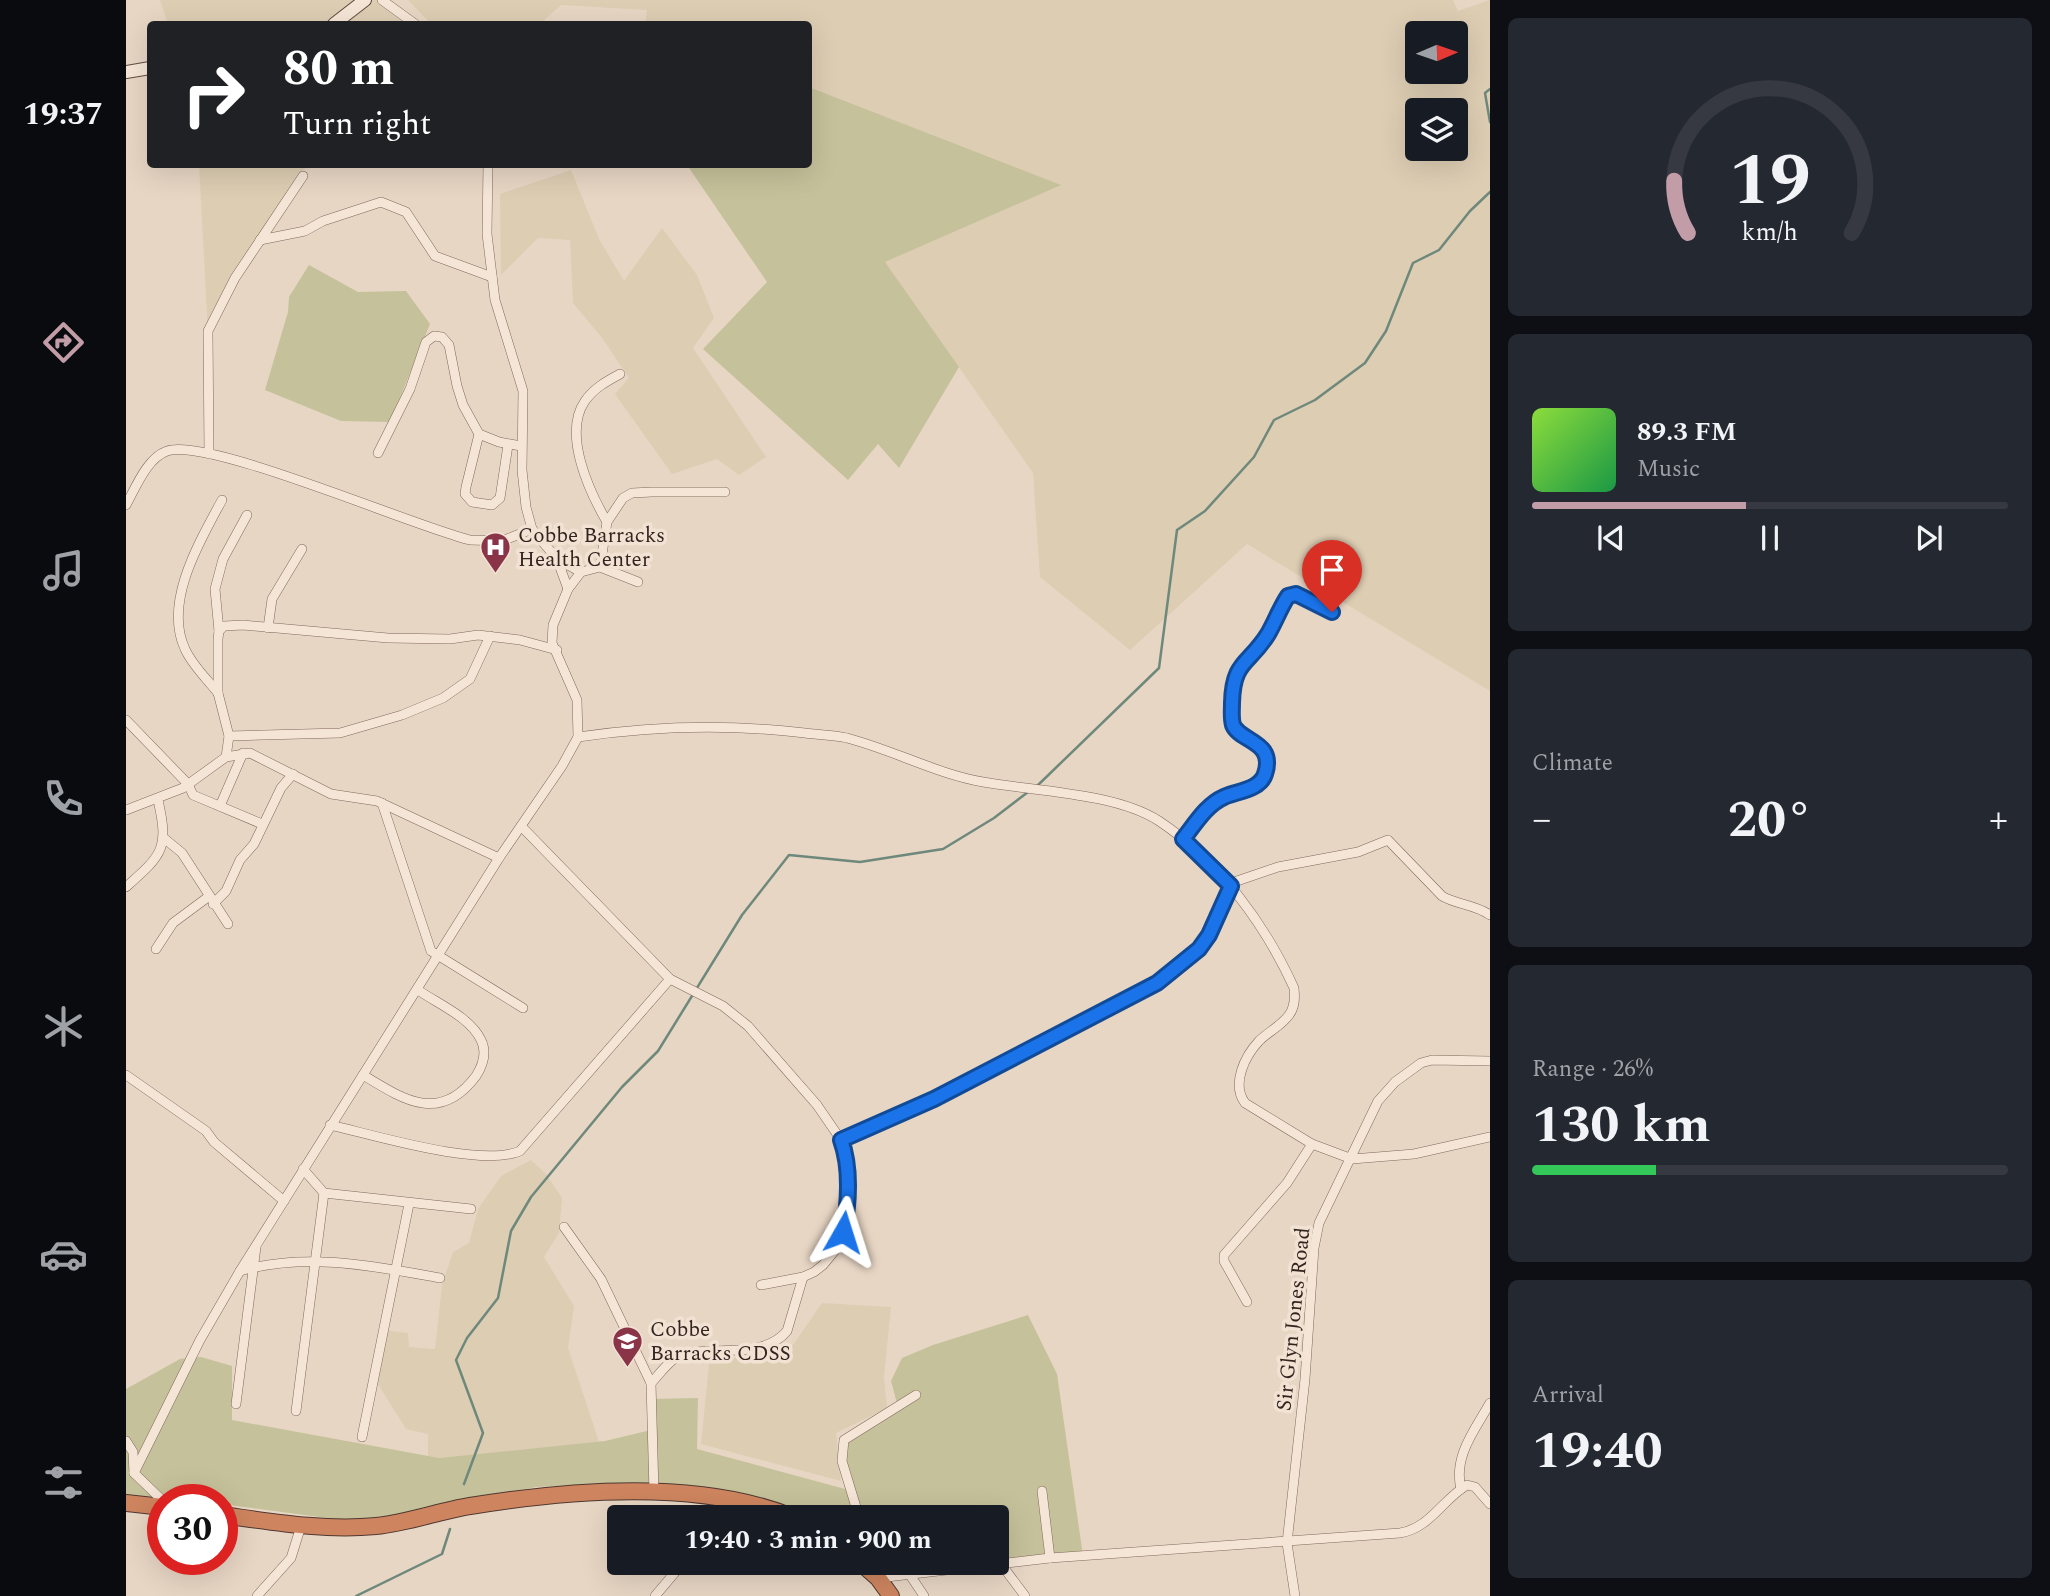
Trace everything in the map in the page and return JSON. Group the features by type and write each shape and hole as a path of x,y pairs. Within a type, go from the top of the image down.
{"highway":[{"path":"238,1517 302,1526 377,1526 471,1506 587,1493 654,1493 744,1501 756,1505"},
{"path":"126,1503 147,1505"},
{"path":"878,1575 891,1596"}],"main road":[{"path":"338,21 365,0"},
{"path":"126,72 147,68"}],"street":[{"path":"382,0 411,21"},
{"path":"488,168 487,234 492,277 502,330 523,391 521,446 524,495 532,529 557,559 568,589"},
{"path":"208,454 208,331 235,278 303,176"},
{"path":"260,240 305,231 323,221 381,202 406,212 435,256 492,277"},
{"path":"378,453 411,389 426,342 434,336 442,337 449,345 457,386 479,434 465,494 472,502 492,505 500,498 508,445"},
{"path":"607,522 583,474 578,449 579,423 583,402 603,383 620,374"},
{"path":"479,434 508,445 521,446"},
{"path":"126,505 157,455 173,449 208,454 470,540 502,541 532,529"},
{"path":"600,567 607,522 623,498 632,493 725,492"},
{"path":"218,693 186,653 178,622 192,555 222,500"},
{"path":"226,757 229,736 218,693 219,631 215,589 223,559 247,515"},
{"path":"268,628 272,599 302,550"},
{"path":"557,559 581,572"},
{"path":"134,1473 200,1340 240,1271 578,737 577,700 552,643 553,625 568,589 581,572 600,567 638,582"},
{"path":"1183,839 1216,802 1249,789 1265,775 1266,759 1261,746 1238,733 1232,721 1233,680 1242,662 1266,636 1288,596 1296,594 1332,612"},
{"path":"219,631 229,625 388,638 450,639 478,635 520,640 557,650"},
{"path":"229,736 340,733 402,715 443,698 470,679 490,636"},
{"path":"126,720 188,785 193,795 262,824"},
{"path":"578,737 629,730 760,727 846,738 979,781 1095,799 1132,809 1156,820 1183,839 1231,886 1290,979 1295,995 1290,1014 1260,1040 1240,1072 1241,1098 1249,1107 1312,1144 1352,1159 1414,1154 1490,1137"},
{"path":"220,806 256,737"},
{"path":"126,810 158,800 188,785 226,757 247,753 331,794 382,803 499,858"},
{"path":"156,949 173,923 226,891 240,860 254,844 281,788 293,775"},
{"path":"126,887 162,849 165,839 158,800"},
{"path":"382,803 428,945 438,957 523,1008"},
{"path":"521,826 670,979 723,1006 748,1026 817,1105 841,1140 845,1155 848,1213 837,1248 823,1265 803,1277 761,1285"},
{"path":"165,839 182,853 228,924"},
{"path":"841,1140 934,1099 1157,983 1199,949 1209,935 1231,886 1244,878 1278,867 1359,852 1388,840 1442,896 1477,906 1490,915"},
{"path":"330,1125 460,1153 507,1156 520,1151 670,979"},
{"path":"363,1075 403,1099 427,1104 442,1102 464,1091 480,1071 485,1056 482,1041 471,1026 418,990"},
{"name":"Sir Glyn Jones Road","path":"1295,1596 1287,1543 1305,1379 1316,1236 1323,1213 1352,1159 1378,1101 1410,1070 1432,1060 1490,1061"},
{"path":"126,1075 198,1125 214,1142 284,1201"},
{"path":"1247,1302 1229,1270 1224,1255 1287,1183 1312,1144"},
{"path":"303,1169 324,1193 471,1209"},
{"path":"296,1411 324,1193"},
{"path":"362,1437 409,1204"},
{"path":"564,1227 601,1279 652,1383 654,1493"},
{"path":"236,1404 257,1245"},
{"path":"240,1271 274,1263 315,1261 440,1278"},
{"path":"652,1383 679,1356 761,1346 782,1336 787,1331 803,1277"},
{"path":"855,1505 842,1461 844,1440 916,1395"},
{"path":"1461,1489 1458,1477 1459,1460 1490,1403"},
{"path":"126,1441 133,1452 134,1473 147,1486"},
{"path":"1009,1563 1287,1543 1409,1531 1427,1521 1467,1485 1475,1487 1490,1504"},
{"path":"1042,1491 1050,1558"},
{"path":"740,1505 744,1501"},
{"path":"257,1596 291,1559 302,1526"},
{"path":"655,1596 673,1575"},
{"path":"910,1575 924,1596"},
{"path":"1009,1575 1025,1596"}],"shaded area":[{"path":"160,0 383,0 411,21 167,21"},
{"path":"408,0 1453,0 1458,11 1490,0 1490,691 1247,544 1130,650 1040,577 1033,473 885,262 1060,185 812,89 812,21 645,21 647,10 561,5 543,21 428,21"},
{"path":"812,89 1061,185 885,262 959,367 899,468 878,444 848,480 703,349 767,282 689,168 812,168"},
{"path":"199,168 305,168 208,331"},
{"path":"571,170 599,239 624,281 662,228 697,275 714,318 693,348 766,457 739,475 717,459 672,474 615,394 629,378 603,339 573,303 570,240 538,238 501,275 500,194"},
{"path":"309,265 358,292 406,291 430,324 390,422 341,421 265,390 288,312 289,297"},
{"path":"531,1160 546,1174 562,1198 559,1233 544,1257 574,1306 568,1348 599,1442 439,1458 428,1456 428,1434 406,1429 373,1376 383,1330 408,1333 409,1347 435,1349 442,1285 453,1252 469,1243 478,1209 501,1176"},
{"path":"822,1303 891,1307 884,1377 887,1408 836,1433 841,1481 701,1444 709,1364 793,1345"},
{"path":"1028,1315 1057,1374 1083,1556 1009,1563 1009,1505 785,1505 723,1491 599,1484 536,1487 406,1514 342,1520 238,1506 238,1484 147,1484 147,1496 126,1495 126,1389 180,1359 201,1357 232,1366 232,1420 439,1458 605,1441 651,1430 651,1399 698,1398 697,1449 845,1489 842,1461 844,1440 898,1407 891,1381 902,1358 933,1345"}],"waterway":[{"path":"1490,89 1485,93 1490,122"},
{"path":"1037,786 1159,668 1177,530 1205,511 1254,457 1274,420 1315,400 1365,363 1386,331 1413,263 1439,250 1470,211 1490,192"},
{"path":"464,1484 483,1433 456,1360 467,1338 498,1298 511,1231 531,1197 622,1087 658,1051 742,915 789,855 860,862 943,849 994,818 1028,792"},
{"path":"356,1596 442,1554 450,1529"}],"place":[{"name":"Cobbe Barracks Health Center","path":"495,574"},
{"name":"Cobbe Barracks CDSS","path":"627,1368"}],"route":[{"path":"843,1232 848,1213 845,1155 841,1140 934,1099 1157,983 1199,949 1209,935 1231,886 1183,839 1208,808 1224,797 1249,789 1265,775 1266,759 1261,746 1234,728 1233,680 1247,657 1266,636 1288,596 1296,594 1332,612"}]}
